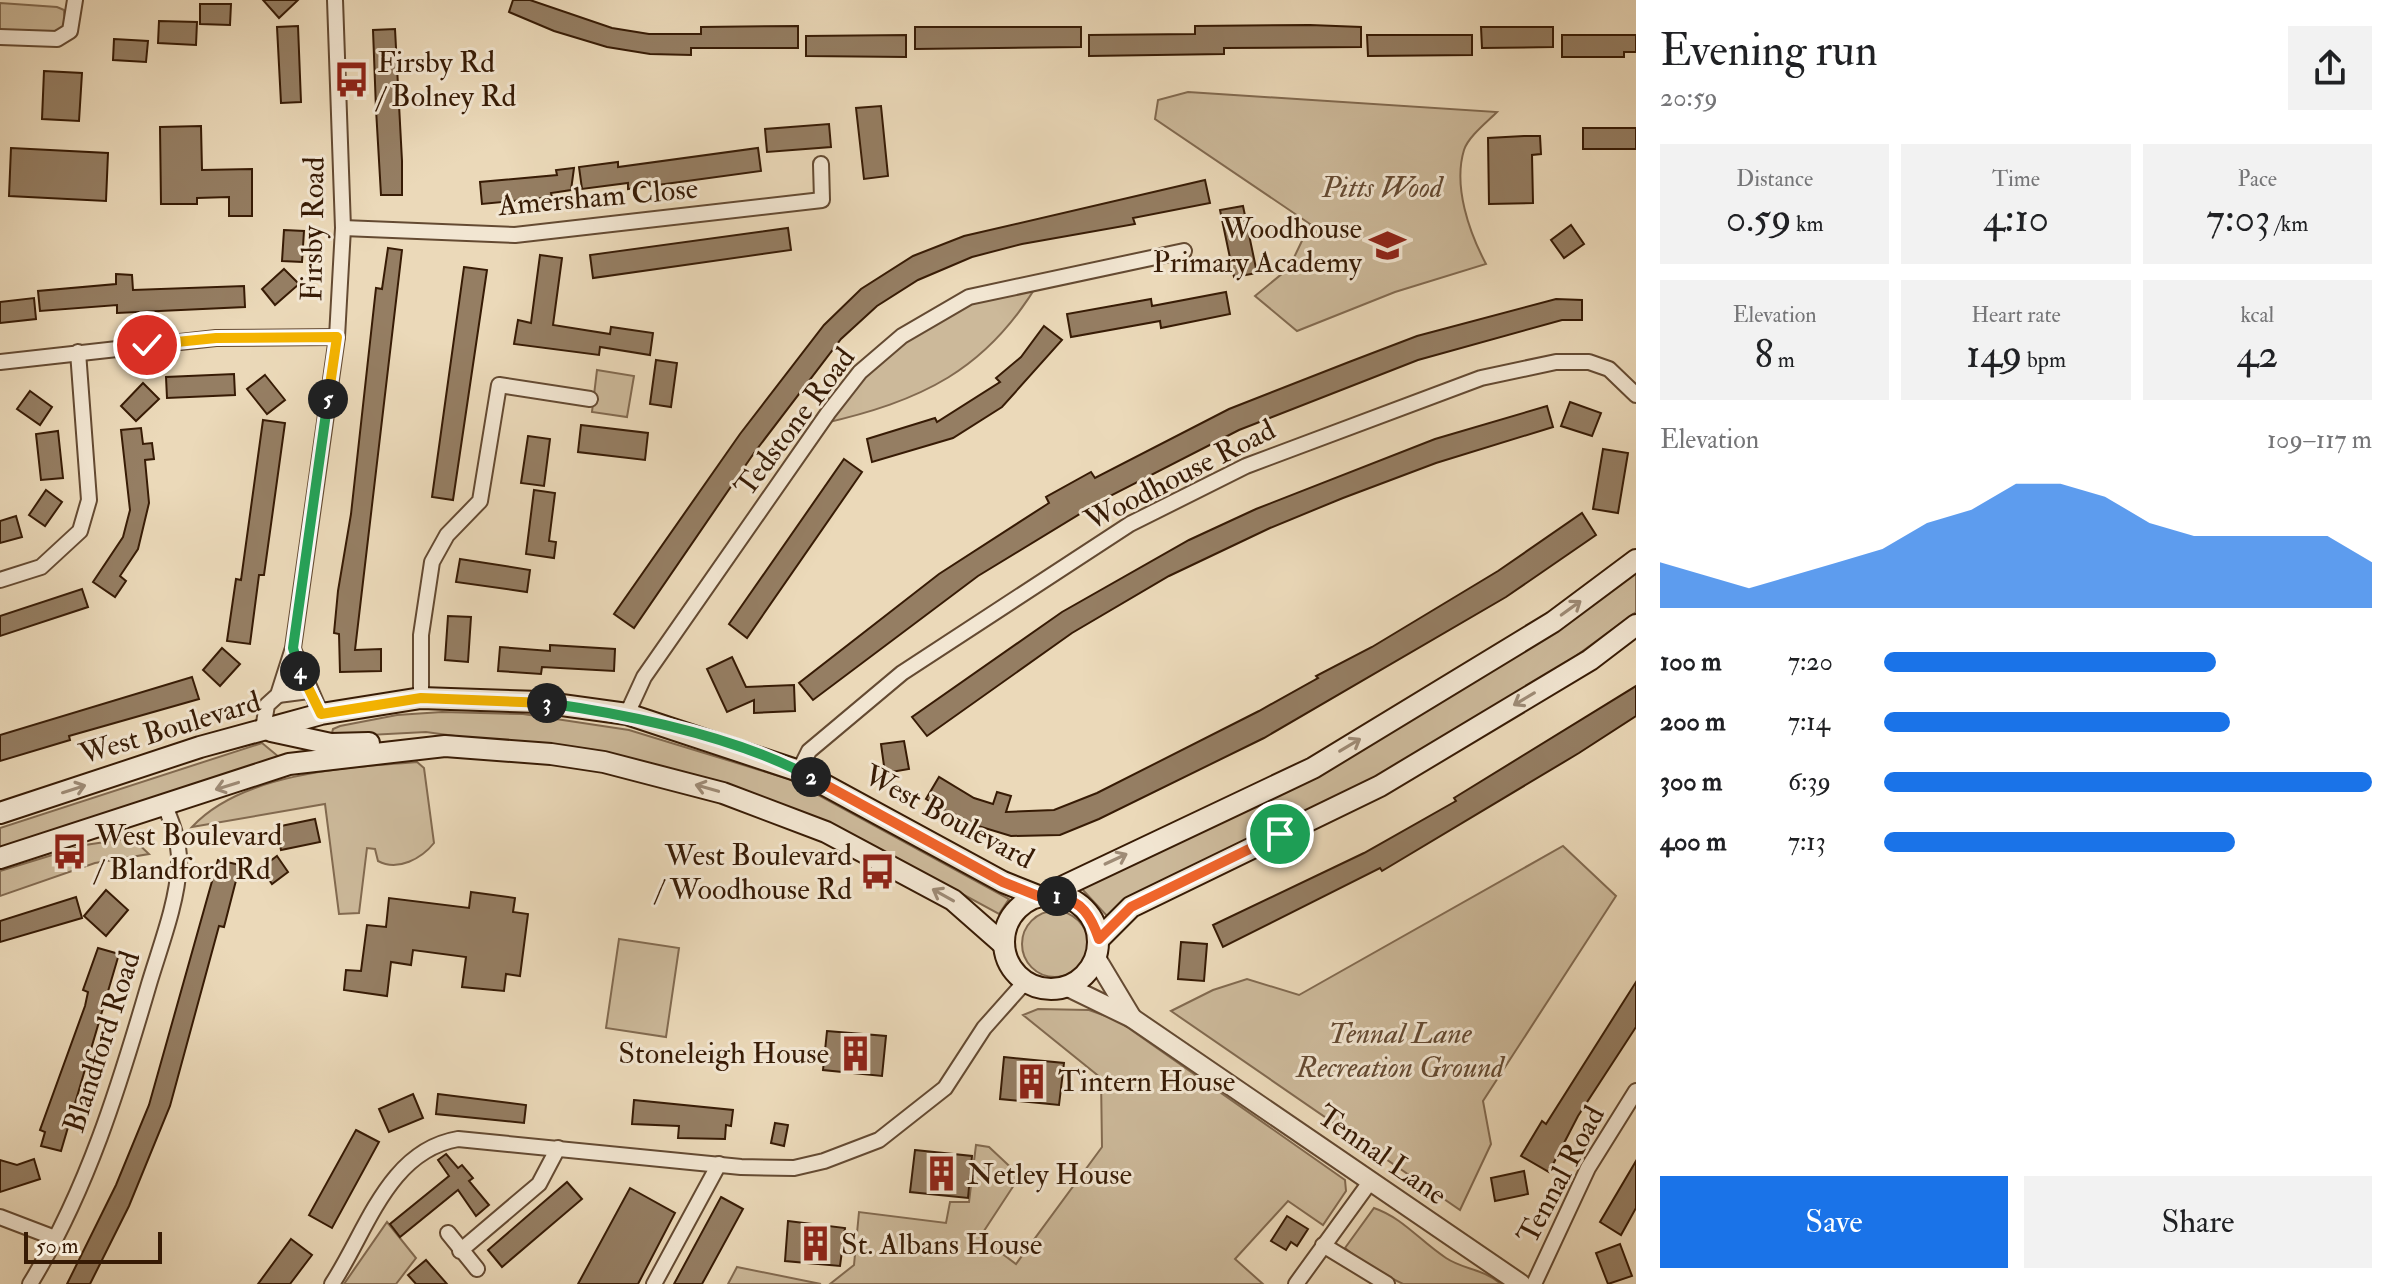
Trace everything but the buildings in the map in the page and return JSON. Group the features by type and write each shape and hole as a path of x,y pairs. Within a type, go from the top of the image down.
{"main road":[{"name":"West Boulevard","path":"0,813 263,729 321,714 421,698 540,702 627,714 799,771 1003,882 1042,895 1313,768 1553,622 1636,560"},
{"path":"1097,948 1090,915 1071,899 1042,895 1020,906 1013,914 1007,923 1003,944 1009,966 1025,982 1045,990 1068,987 1085,976 1097,948 1131,907 1380,786 1590,660 1636,625"},
{"path":"289,764 321,714"},
{"path":"263,729 331,744 402,741 604,762 723,793 839,839 953,900 1003,944"},
{"path":"0,858 289,764 445,746"}],"street":[{"path":"0,37 57,39 70,31 75,0"},
{"name":"Firsby Road","path":"263,729 267,705 278,695 293,648 337,337 343,228 335,0"},
{"name":"Amersham Close","path":"343,228 515,235 822,200 821,164"},
{"name":"Tedstone Road","path":"627,714 644,677 828,413 860,372 902,336 969,297 1184,251"},
{"path":"0,362 216,338 337,337"},
{"path":"0,580 41,567 80,531 89,500 78,352"},
{"name":"Woodhouse Road","path":"799,771 809,751 902,673 1130,524 1246,466 1481,378 1556,362 1589,362 1609,369 1636,395"},
{"path":"421,698 421,635 432,562 447,535 480,501 499,385 590,399"},
{"name":"Firsby Road","path":"293,648 321,714"},
{"path":"278,695 309,691"},
{"name":"Blandford Road","path":"30,1284 90,1165 119,1087 161,945 179,866 178,842 165,806"},
{"name":"Tennal Lane","path":"1097,948 1132,1018"},
{"path":"332,1284 401,1168 424,1149 458,1139 719,1164 794,1168 879,1140 945,1088 984,1028 1025,982"},
{"name":"Tennal Lane","path":"1068,987 1132,1018 1521,1284"},
{"name":"Tennal Road","path":"1534,1284 1588,1168 1636,1091"},
{"path":"460,1251 539,1184 558,1148"},
{"path":"654,1284 719,1164"},
{"path":"1296,1284 1370,1182"},
{"path":"0,1217 55,1238"},
{"path":"448,1233 477,1269"},
{"path":"1323,1245 1387,1284"}],"green space":[{"path":"0,3 57,7 64,10 65,25 59,32 0,30"},
{"name":"Pitts Wood","path":"1188,92 1497,112 1469,140 1461,164 1464,208 1486,264 1395,292 1297,331 1255,296 1289,268 1310,224 1155,119 1158,100"},
{"path":"1040,280 997,338 948,378 890,405 821,424 860,372 969,297"},
{"path":"597,370 634,376 627,417 592,412"},
{"path":"1636,570 1636,612 1554,672 1373,780 1137,894 1107,916 1082,889"},
{"path":"442,712 523,714 629,730 789,779 1009,899 999,914 861,839 506,743 426,732 331,737 333,729 340,726 397,715"},
{"path":"262,743 279,757 0,849 0,828"},
{"path":"417,762 424,768 434,843 409,862 394,865 378,861 375,849 367,848 359,913 339,914 325,804 192,827 213,809 267,784 328,771"},
{"path":"132,838 149,854 95,863 0,896 0,871 85,845"},
{"name":"Tennal Lane Recreation Ground","path":"1563,846 1616,896 1483,1101 1491,1144 1460,1210 1171,1011 1213,990 1247,979 1299,995"},
{"path":"1055,911 1068,914 1078,921 1085,931 1088,944 1085,957 1078,967 1068,974 1055,977 1042,974 1032,967 1025,957 1022,944 1025,931 1032,921 1042,914"},
{"path":"619,939 679,948 666,1037 606,1028"},
{"path":"1038,1009 1089,1010 1117,1020 1345,1180 1346,1191 1323,1225 1288,1201 1235,1259 1263,1284 830,1284 854,1265 859,1212 946,1223 950,1202 969,1202 976,1145 989,1147 1020,1176 980,1237 1016,1264 1102,1147 1101,1078 1023,1015"},
{"path":"1374,1208 1403,1224 1446,1258 1501,1284 1403,1284 1367,1266 1345,1248"},
{"path":"387,1222 416,1258 396,1284 344,1284"},
{"path":"737,1267 821,1284 728,1284"}],"place":[{"name":"Firsby Rd / Bolney Rd","path":"351,79"},
{"name":"Woodhouse Primary Academy","path":"1388,245"},
{"name":"West Boulevard / Blandford Rd","path":"69,852"},
{"name":"West Boulevard / Woodhouse Rd","path":"878,872"},
{"name":"Stoneleigh House","path":"855,1053"},
{"name":"Tintern House","path":"1032,1081"},
{"name":"Netley House","path":"941,1174"},
{"name":"St. Albans House","path":"815,1244"}],"route":[{"path":"147,345 216,338 337,337 293,648 321,714 421,698 540,702 627,714 799,771 1003,882 1038,896 1047,894 1071,899 1090,915 1099,939 1131,907 1280,834"}]}
